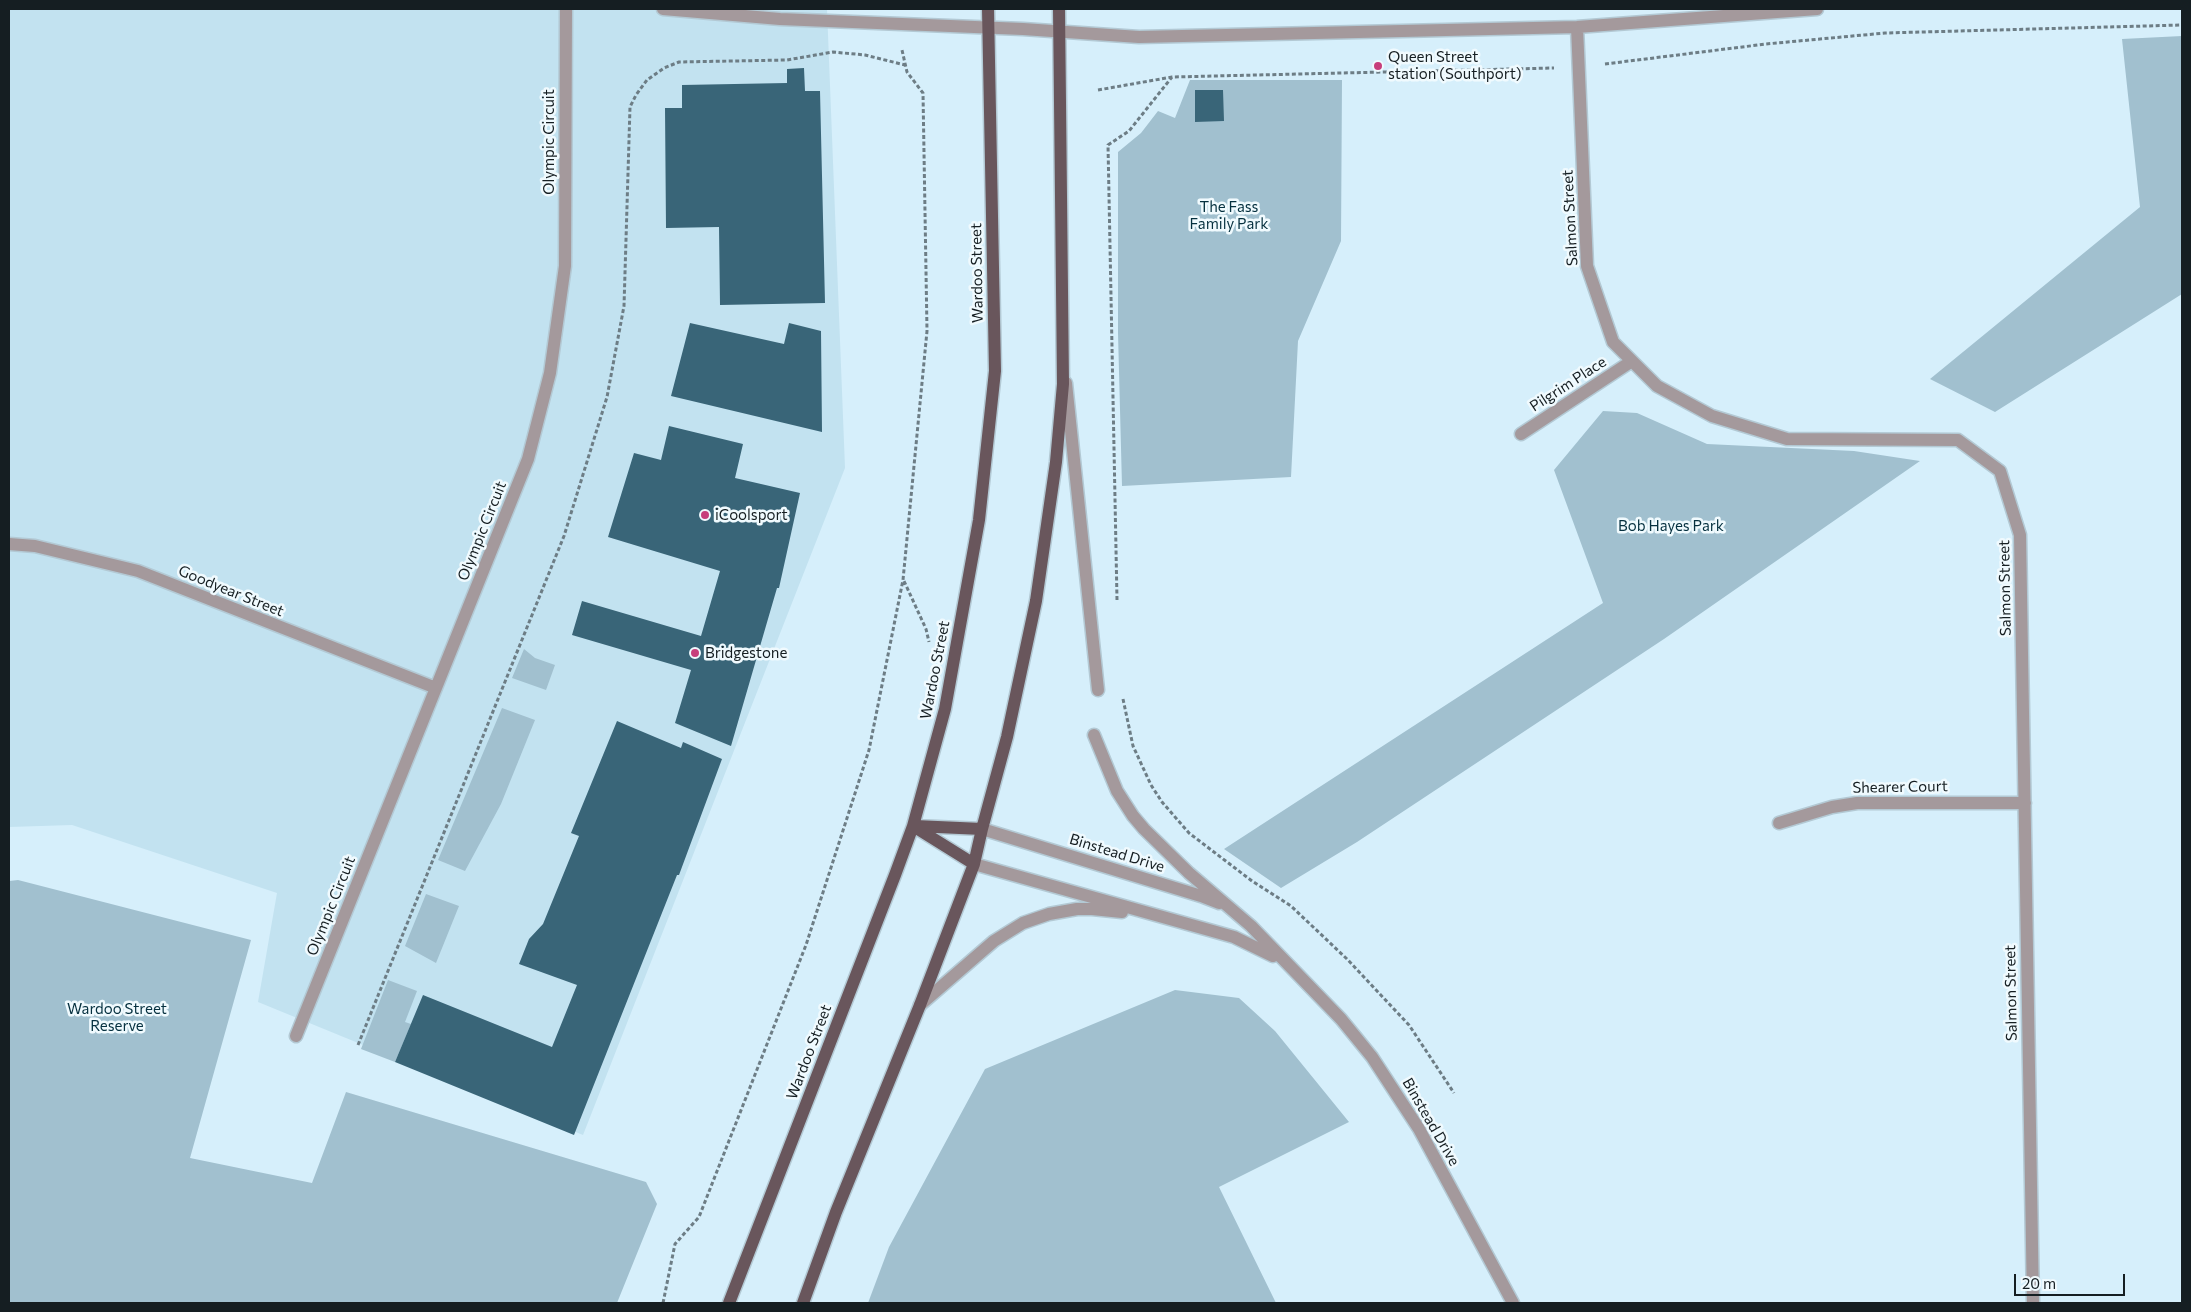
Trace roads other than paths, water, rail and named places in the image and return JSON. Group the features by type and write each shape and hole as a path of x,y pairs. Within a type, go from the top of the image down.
{"main road":[{"name":"Wardoo Street","path":"729,1303 913,826 945,709 979,520 995,371 988,9"},
{"path":"803,1303 839,1203 920,1005 974,864 1007,737 1036,601 1056,462 1061,413 1063,351 1059,9"},
{"path":"913,826 982,829"},
{"path":"913,826 974,864"}],"street":[{"name":"Olympic Circuit","path":"296,1036 528,459 550,373 565,266 566,9"},
{"path":"664,9 749,17 1059,31 1139,37 1577,27 1817,9"},
{"name":"Salmon Street","path":"1577,27 1586,266 1613,342 1657,386 1712,416 1787,439 1958,440 2000,471 2020,535 2033,1303"},
{"path":"1063,351 1098,690"},
{"name":"Pilgrim Place","path":"1521,434 1632,361"},
{"name":"Goodyear Street","path":"9,544 35,546 138,571 436,688"},
{"name":"Binstead Drive","path":"1094,735 1110,777 1133,816 1170,856 1240,916 1298,974 1341,1019 1372,1057 1419,1129 1513,1303"},
{"name":"Shearer Court","path":"1779,823 1832,807 1857,802 2025,803"},
{"name":"Binstead Drive","path":"982,829 1201,896 1218,903 1240,916"},
{"name":"Binstead Drive","path":"974,864 1179,921 1250,943 1267,951 1298,974"},
{"name":"Binstead Drive","path":"920,1005 994,941 1010,930 1035,918 1065,911 1092,909 1179,921"}],"place":[{"name":"Queen Street station (Southport)","path":"1378,66"},
{"name":"iCoolsport","path":"705,515"},
{"name":"Bridgestone","path":"695,653"}],"park label":[{"name":"The Fass Family Park","path":"1229,216"},
{"name":"Bob Hayes Park","path":"1671,526"},
{"name":"Wardoo Street Reserve","path":"117,1018"}]}
